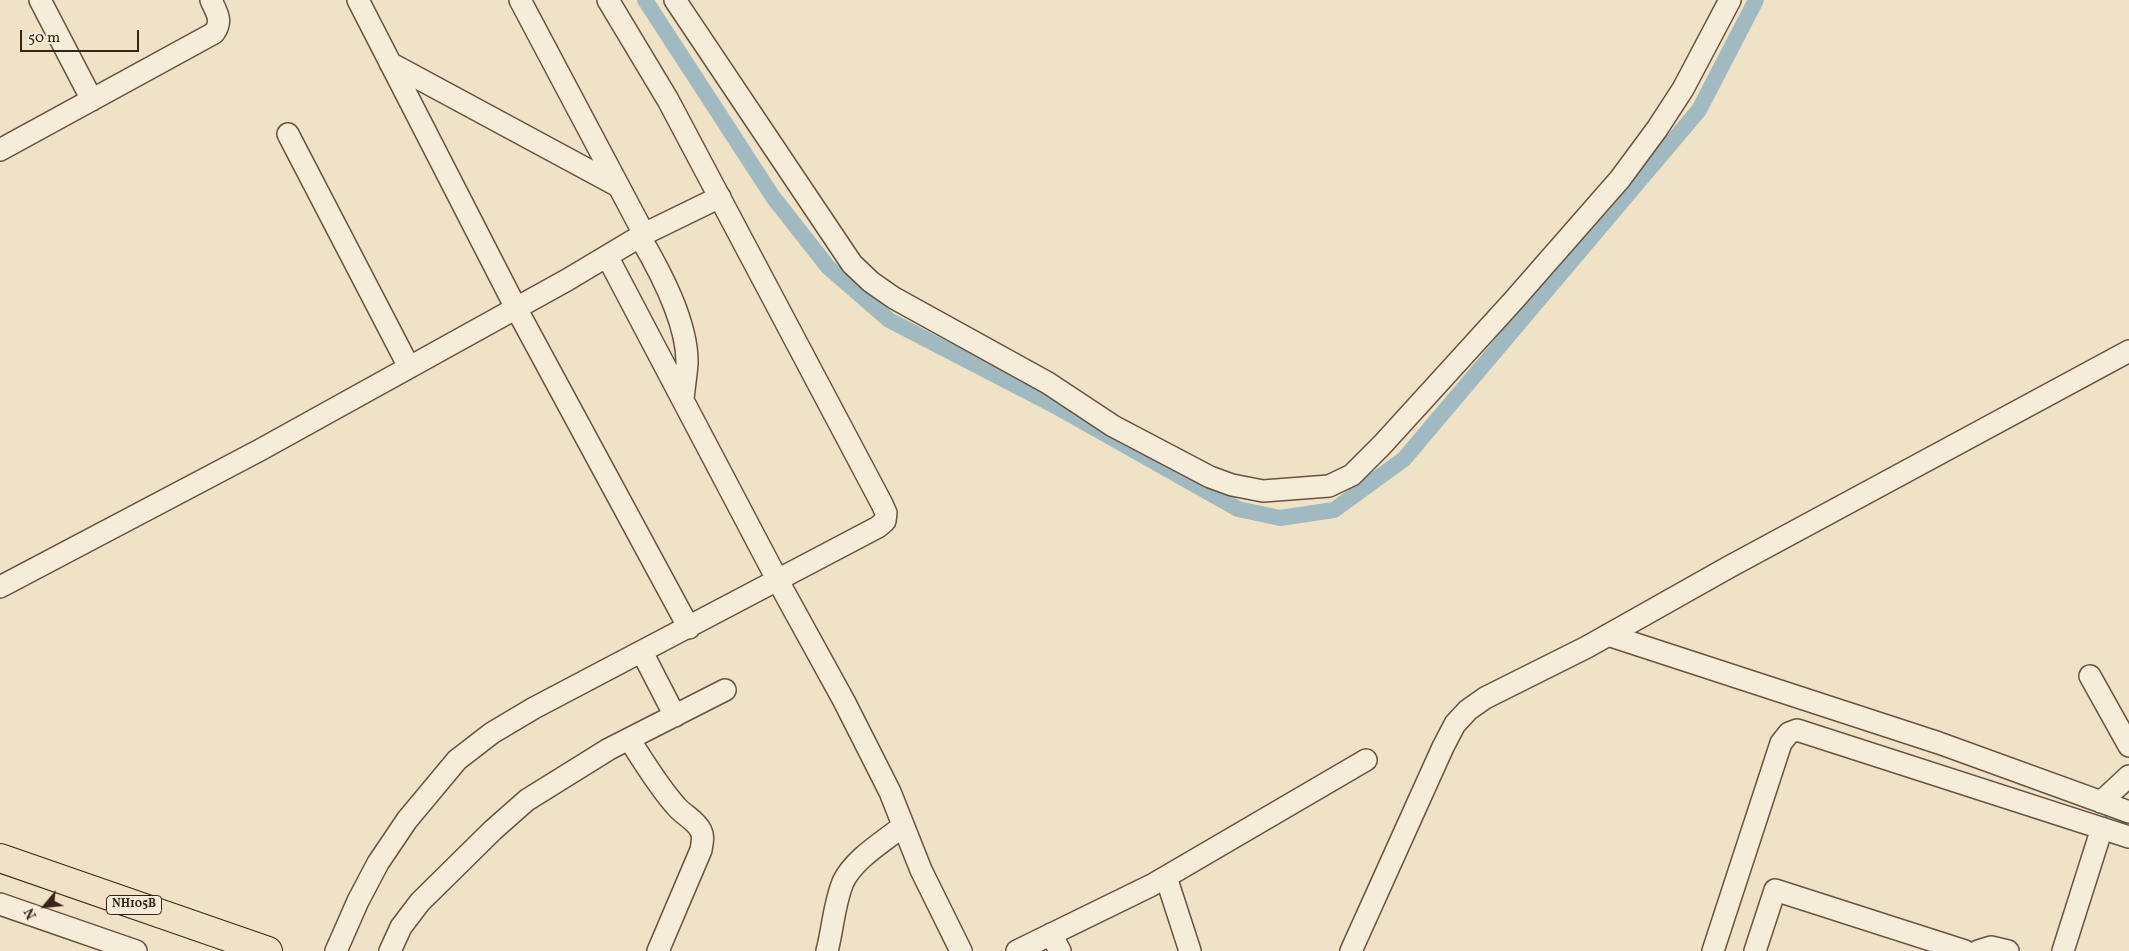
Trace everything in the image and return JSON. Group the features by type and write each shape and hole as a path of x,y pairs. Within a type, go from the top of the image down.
{"highway":[{"name":"NH105B","path":"0,858 268,951"}],"street":[{"path":"40,0 92,100"},
{"path":"0,150 214,33 219,25 218,16 211,0"},
{"path":"358,0 516,308 689,628"},
{"path":"520,0 618,186 670,293 681,328 687,363 683,399"},
{"path":"336,951 358,901 378,863 407,820 457,760 492,733 534,708 778,581 878,527 885,521 886,513 720,197 668,100 608,0"},
{"path":"675,0 852,264 871,282 902,302 1048,383 1113,426 1139,440 1210,477 1232,485 1263,491 1312,488 1329,486 1340,482 1352,474 1382,446 1514,300 1620,178 1657,129 1683,89 1730,0"},
{"path":"390,63 618,186"},
{"path":"288,134 409,367"},
{"path":"0,587 260,450 516,308 642,235 720,197"},
{"path":"607,256 778,581 844,701 890,792 921,870 961,951"},
{"path":"1351,951 1455,724 1468,710 1485,698 1608,634 2129,351"},
{"path":"1608,634 1939,743 2129,812"},
{"path":"642,652 674,716"},
{"path":"2090,676 2129,746"},
{"path":"390,951 400,927 420,902 493,830 528,800 629,739 725,690"},
{"path":"1713,951 1781,743 1785,736 1797,730 2129,837"},
{"path":"629,739 677,808 696,824 701,831 703,839 701,850 658,951"},
{"path":"1017,951 1056,942 1366,760"},
{"path":"2101,802 2129,776"},
{"path":"827,951 837,899 844,881 863,858 902,826"},
{"path":"2063,951 2102,828"},
{"path":"1166,877 1190,951"},
{"path":"1755,951 1775,890 1965,951"},
{"path":"0,904 136,951"},
{"path":"1978,951 1991,947 2008,951"}],"waterway":[{"path":"645,0 773,197 828,267 889,320 1059,408 1238,509 1280,518 1334,510 1404,459 1699,110 1756,0"}]}
